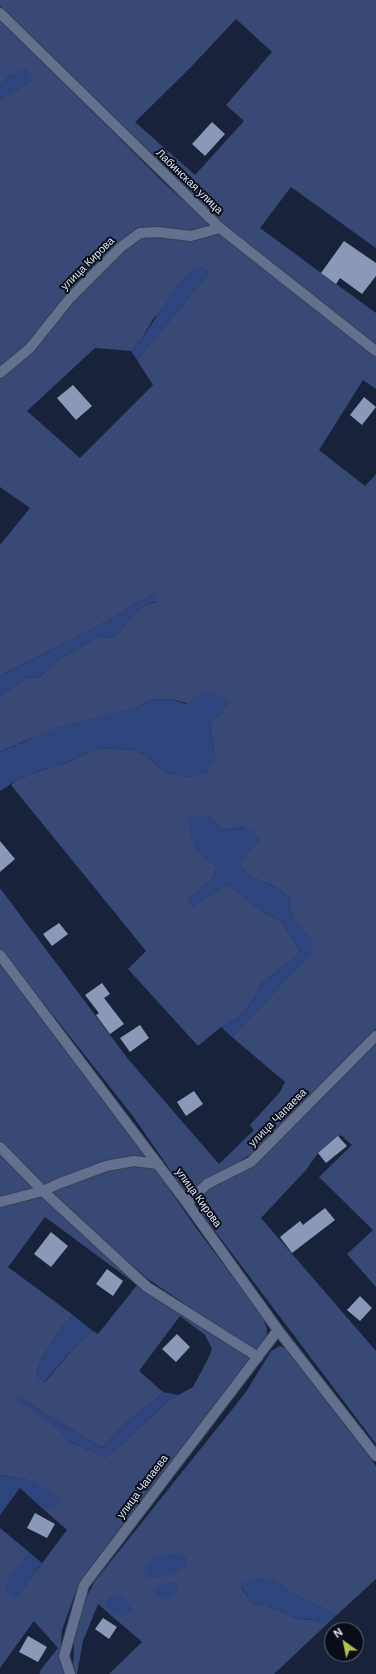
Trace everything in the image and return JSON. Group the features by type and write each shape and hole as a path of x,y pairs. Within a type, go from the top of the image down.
{"street":[{"name":"Лабинская улица","path":"0,14 220,228 376,351"},
{"name":"улица Кирова","path":"0,373 30,348 70,298 121,247 140,233 158,232 191,236 220,228"},
{"name":"улица Кирова","path":"0,955 187,1203 278,1330 376,1456"},
{"name":"улица Чапаева","path":"187,1203 208,1184 251,1162 376,1036"},
{"path":"0,1147 43,1191 147,1286 258,1357"},
{"path":"0,1202 43,1191 106,1166 134,1161 158,1164"},
{"name":"улица Чапаева","path":"70,1674 64,1656 84,1585 278,1330"}],"shaded area":[{"path":"0,0 376,0 376,248 291,187 260,228 376,313 376,344 315,298 208,211 0,6","holes":["236,19 272,52 226,105 244,121 195,175 135,122 190,68"]},
{"path":"0,19 164,183 211,225 194,231 138,230 26,348 0,369 0,99 33,80 11,75 0,85"},
{"path":"26,68 33,80 0,99 0,85 11,75"},
{"path":"221,233 376,355 376,389 363,380 319,450 365,486 376,474 376,1029 251,1154 187,1194 132,1115 0,948 0,888 128,1059 219,1164 254,1130 250,1125 280,1092 285,1082 232,1037 290,976 312,941 294,920 289,910 291,900 281,890 250,876 239,863 259,840 244,827 224,830 197,851 217,867 211,880 188,900 193,907 227,884 266,914 281,921 300,950 296,957 263,982 241,1016 221,1027 198,1046 128,969 146,951 11,785 17,780 66,763 98,748 134,750 146,756 166,773 188,777 215,761 210,723 223,712 170,699 151,700 135,708 29,739 0,752 0,696 26,678 40,677 59,659 100,636 114,638 128,620 145,605 156,602 154,593 105,622 0,676 0,545 30,508 0,487 0,377 73,298 125,247 141,236 193,238","holes":["204,268 209,273 137,360 153,385 80,458 27,411 95,348 131,351 141,340 153,319"]},
{"path":"198,266 204,268 209,273 137,360 131,351 141,340 177,285 190,271"},
{"path":"154,593 157,601 145,605 128,620 114,638 100,636 59,659 40,677 26,678 0,696 0,676 105,622"},
{"path":"203,691 215,694 230,701 223,712 210,723 215,761 207,773 188,777 166,773 146,756 134,750 98,748 66,763 17,780 0,791 0,752 58,727 135,708 151,700 170,699 186,704"},
{"path":"199,816 211,816 224,830 245,827 255,833 260,840 239,863 250,876 281,890 291,900 289,910 294,920 313,941 311,955 232,1037 221,1027 241,1016 263,982 296,957 300,950 281,921 266,914 227,884 192,908 188,900 211,880 217,867 197,851 190,835 188,819"},
{"path":"0,964 135,1139 196,1228 263,1317 267,1330 266,1339 255,1351 148,1279 47,1192 0,1143"},
{"path":"376,1044 376,1287 347,1254 373,1230 319,1177 352,1145 341,1135 318,1153 306,1170 261,1218 376,1351 376,1444 200,1211 203,1196 211,1188 258,1161"},
{"path":"0,1153 144,1289 250,1359 92,1565 76,1591 62,1630 60,1660 64,1674 40,1674 39,1672 58,1648 34,1621 0,1668 0,1528 29,1552 20,1565 15,1599 67,1530 33,1500 50,1509 33,1481 0,1475","holes":["45,1217 137,1285 98,1334 93,1331 79,1342 45,1382 36,1374 39,1364 59,1331 73,1315 8,1267","180,1316 205,1335 212,1349 207,1361 193,1387 169,1400 111,1454 105,1457 68,1441 63,1433 17,1396 102,1448 128,1421 152,1403 163,1392 139,1371"]},
{"path":"73,1315 93,1331 79,1342 44,1382 39,1381 36,1374 39,1364 59,1331"},
{"path":"280,1346 287,1349 376,1466 376,1579 337,1615 288,1591 274,1580 241,1586 249,1600 258,1606 268,1606 298,1619 314,1620 324,1624 324,1627 274,1674 109,1674 142,1642 98,1604 83,1641 77,1674 73,1674 74,1642 79,1611 95,1581 246,1392 271,1351"},
{"path":"163,1392 178,1395 169,1400 111,1454 105,1457 68,1441 63,1433 15,1399 17,1396 102,1448 128,1421 152,1403"},
{"path":"0,1475 33,1481 60,1500 58,1506 50,1509 33,1500 20,1488 0,1515"},
{"path":"29,1552 42,1563 15,1599 7,1593 5,1588 10,1577"},
{"path":"177,1553 187,1558 186,1566 171,1574 158,1578 147,1577 144,1569 151,1558"},
{"path":"253,1578 274,1580 288,1591 337,1615 329,1622 324,1622 324,1624 314,1620 298,1619 268,1606 258,1606 249,1600 241,1585"},
{"path":"175,1582 178,1591 169,1600 159,1597 153,1591 160,1585"},
{"path":"112,1595 118,1595 127,1600 133,1610 123,1617 111,1613 105,1604"}],"building":[{"path":"212,122 225,134 205,156 192,144"},
{"path":"344,241 376,263 376,276 362,294 340,278 336,284 321,273"},
{"path":"73,385 92,406 76,420 57,398"},
{"path":"364,397 376,407 362,425 350,415"},
{"path":"0,841 15,859 0,872"},
{"path":"59,923 68,934 52,946 43,934"},
{"path":"102,983 110,994 104,998 124,1024 110,1034 96,1015 99,1013 85,995"},
{"path":"140,1025 149,1038 130,1052 120,1038"},
{"path":"194,1091 203,1104 186,1116 177,1102"},
{"path":"338,1136 347,1146 326,1163 318,1153"},
{"path":"325,1208 335,1220 292,1253 280,1237 300,1221 303,1225"},
{"path":"51,1232 68,1246 51,1267 34,1254"},
{"path":"107,1269 123,1281 113,1296 96,1284"},
{"path":"360,1296 372,1308 360,1321 347,1310"},
{"path":"177,1334 190,1347 176,1362 162,1349"},
{"path":"35,1513 55,1524 47,1538 27,1528"},
{"path":"103,1618 117,1627 109,1639 95,1629"},
{"path":"28,1636 47,1647 38,1662 19,1652"}]}
